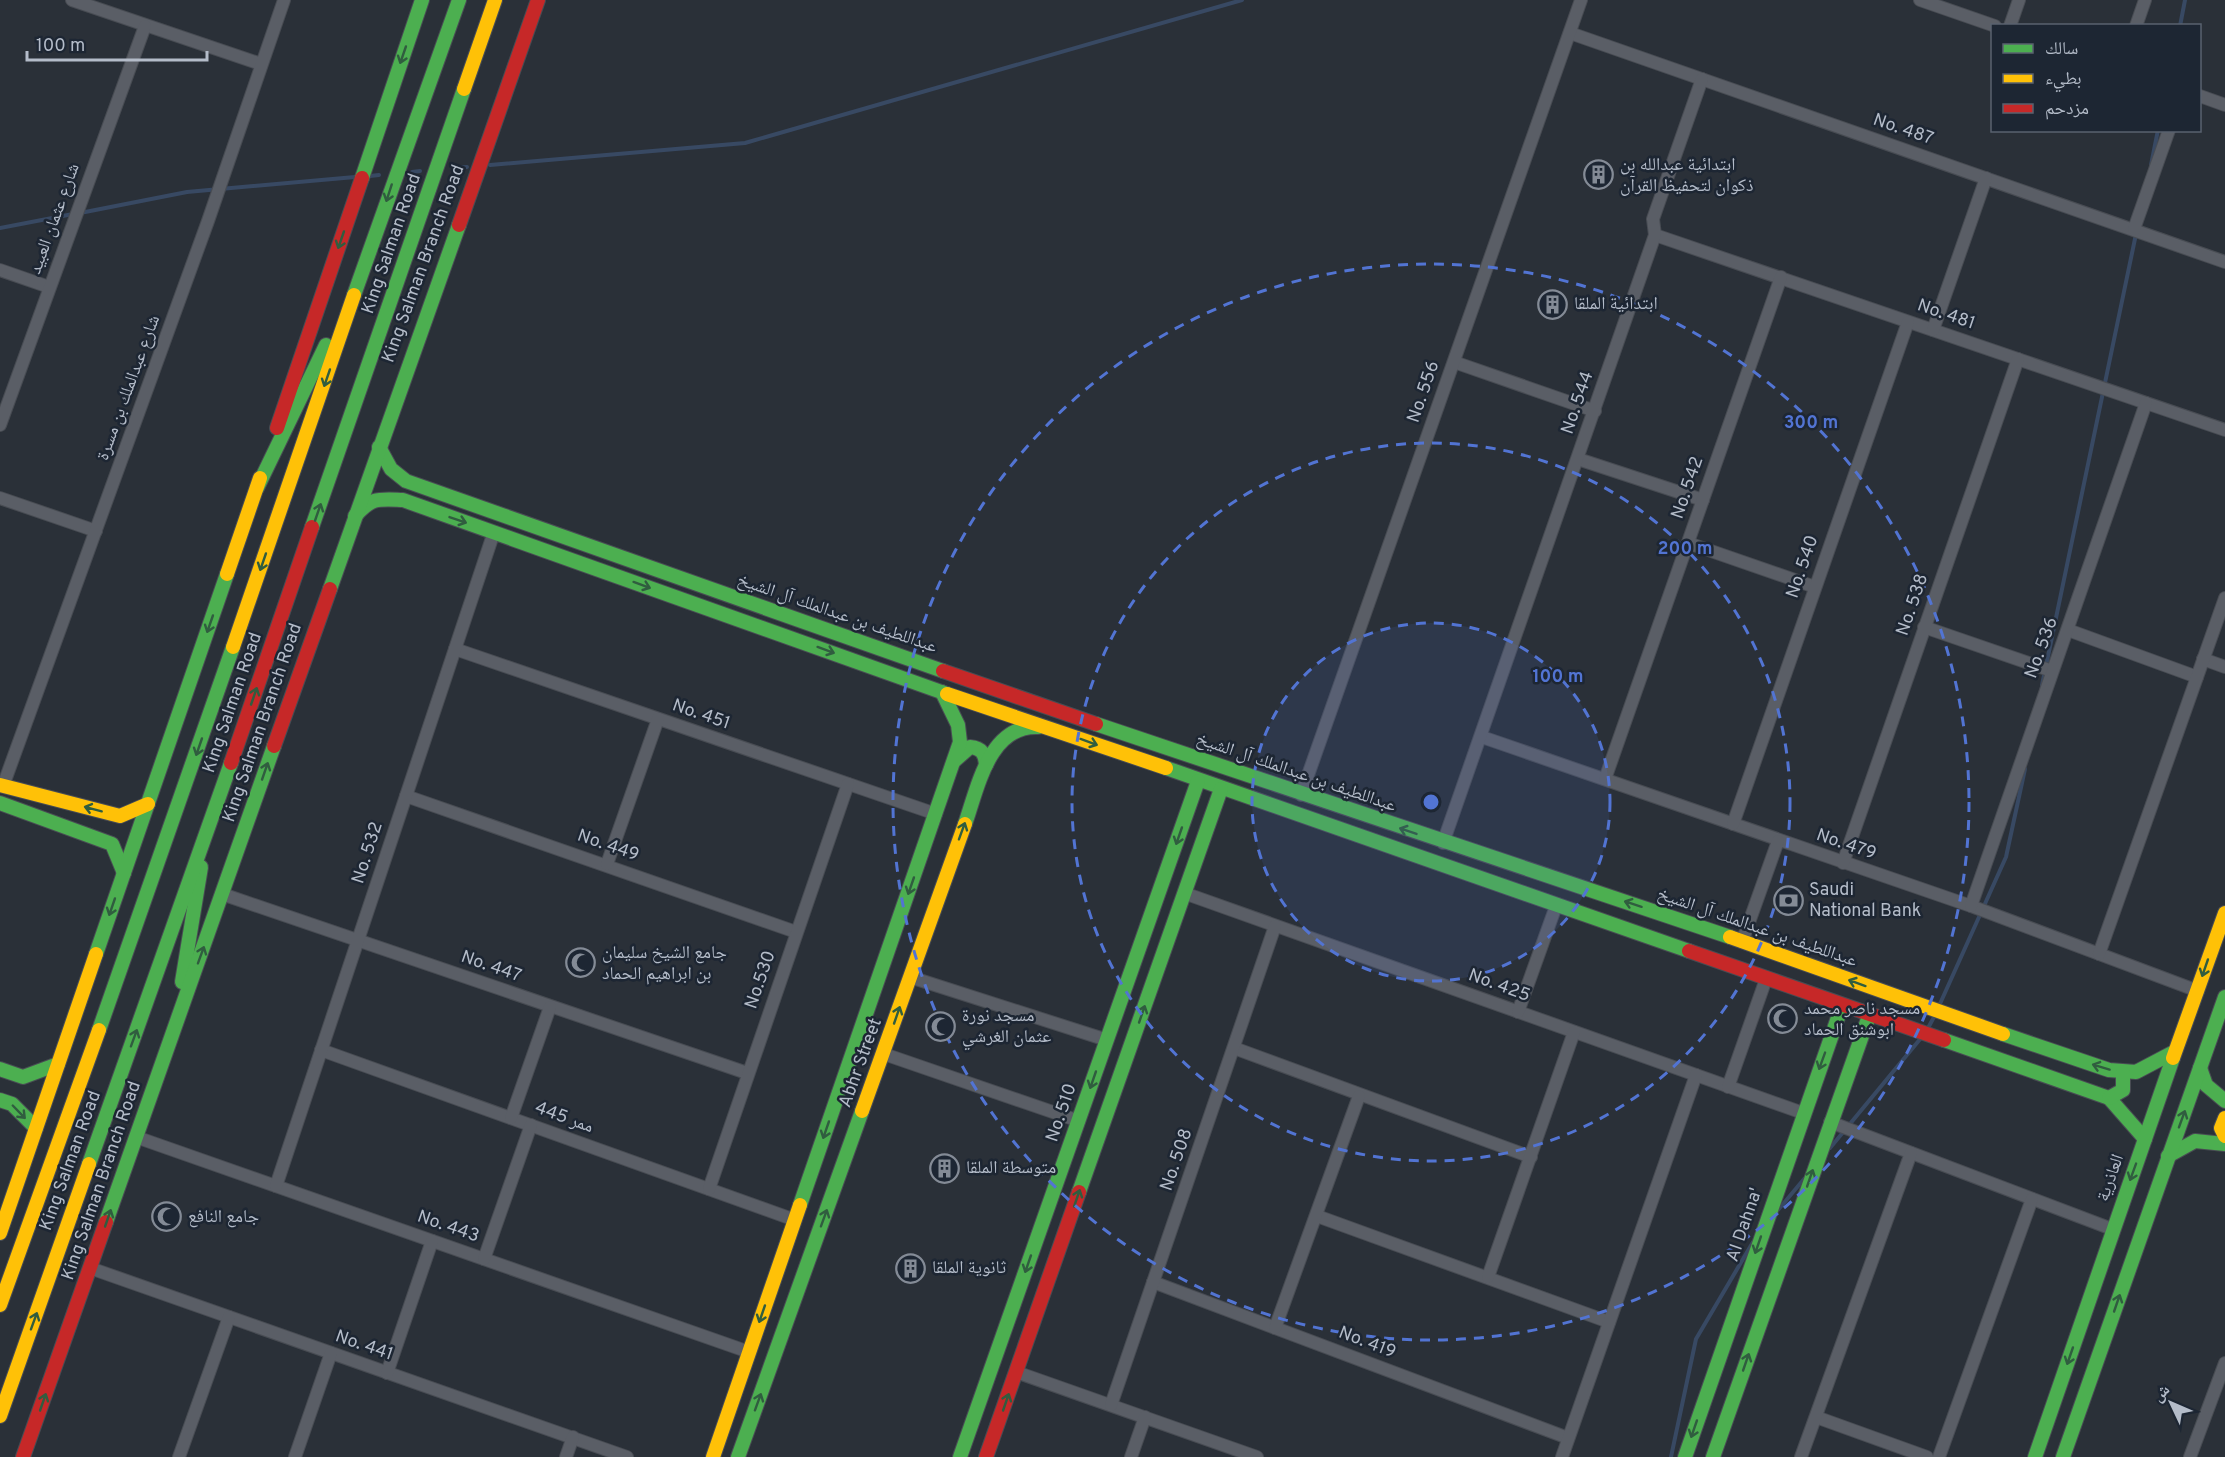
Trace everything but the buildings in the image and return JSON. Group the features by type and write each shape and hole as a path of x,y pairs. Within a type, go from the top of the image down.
{"main road":[{"path":"0,1233 257,488 422,0"},
{"path":"397,169 452,0"},
{"name":"King Salman Road","path":"0,1305 159,862 397,169 459,0"},
{"name":"King Salman Road","path":"0,1416 207,833 495,0"},
{"name":"King Salman Branch Road","path":"23,1457 538,0"},
{"path":"257,488 369,255"},
{"path":"354,517 367,503 377,499 403,500 401,486 406,481 391,469 379,447"},
{"name":"عبداللطيف بن عبدالملك آل الشيخ","path":"406,481 762,608 1301,795 1659,912 2058,1053 2123,1072"},
{"name":"عبداللطيف بن عبدالملك آل الشيخ","path":"403,500 942,692 1057,730 1869,1016 2109,1098 2145,1139"},
{"name":"Abhr Street","path":"713,1457 960,742 958,725 942,692"},
{"name":"Abhr Street","path":"738,1457 986,765 1001,739 1025,725 1057,730"},
{"path":"954,760 970,747 978,748 985,755 986,765"},
{"name":"No. 510","path":"960,1457 1198,781"},
{"path":"2,785 120,816 147,804"},
{"path":"986,1457 1221,789"},
{"path":"1191,802 1200,792 1205,792 1210,795 1214,809"},
{"path":"0,803 112,844 124,873"},
{"path":"175,1028 207,833"},
{"path":"1650,938 1659,912"},
{"name":"العاذرية","path":"2035,1457 2112,1229 2225,913"},
{"path":"2063,1457 2225,997"},
{"name":"Al Dahna'","path":"1685,1457 1842,1006"},
{"path":"1935,1037 1943,1013"},
{"path":"1713,1457 1869,1016"},
{"path":"1833,1029 1843,1020 1851,1018 1862,1036"},
{"path":"2109,1098 2118,1095 2123,1090 2123,1072 2136,1072 2174,1052"},
{"path":"0,1068 23,1077 58,1064"},
{"path":"2200,1068 2206,1085 2225,1101"},
{"path":"0,1100 12,1104 36,1128"},
{"path":"2225,1118 2221,1128 2225,1136"},
{"path":"2168,1156 2184,1144 2203,1138 2225,1144"},
{"path":"2079,1332 2104,1341"},
{"path":"993,1365 1016,1372"}],"street":[{"path":"72,0 261,64"},
{"name":"شارع عبدالملك بن مسرة","path":"2,785 208,221 284,0"},
{"name":"No. 556","path":"1301,795 1581,0"},
{"path":"1920,0 1991,25"},
{"path":"2011,24 2019,0"},
{"path":"2137,24 2145,0"},
{"name":"شارع عثمان العبيد","path":"0,425 145,26"},
{"name":"No. 487","path":"1570,33 2225,262"},
{"name":"No. 544","path":"1443,843 1595,411 1654,235 1653,219 1702,79"},
{"path":"2201,97 2225,105"},
{"path":"2134,229 2168,132"},
{"path":"1934,330 1986,178"},
{"name":"No. 481","path":"1654,235 2225,430"},
{"path":"0,270 49,287"},
{"name":"No. 542","path":"1605,779 1781,277"},
{"name":"No. 540","path":"1733,824 1908,322"},
{"name":"No. 538","path":"1843,863 2018,359"},
{"path":"1454,362 1595,411"},
{"name":"No. 536","path":"1971,906 2146,403"},
{"path":"1578,459 1703,500"},
{"path":"0,498 96,531"},
{"name":"No. 532","path":"276,1186 494,532"},
{"path":"1688,543 1815,588"},
{"path":"2099,954 2225,598"},
{"path":"1924,627 2052,671"},
{"path":"2068,630 2197,677"},
{"name":"No. 451","path":"455,649 936,814"},
{"path":"2203,659 2225,667"},
{"path":"607,864 658,719"},
{"name":"No. 479","path":"1482,737 1971,906 2198,990"},
{"name":"No.530","path":"709,1190 747,1073 848,784"},
{"name":"No. 449","path":"406,796 607,864 796,932"},
{"path":"1742,942 1778,841"},
{"name":"No. 447","path":"222,894 747,1073"},
{"name":"No. 425","path":"1184,894 1803,1113"},
{"path":"1518,1012 1556,906"},
{"name":"No. 508","path":"1111,1405 1275,926"},
{"path":"910,977 1107,1040"},
{"path":"1728,1087 1766,979"},
{"path":"511,1119 550,1006"},
{"path":"1488,1277 1574,1032"},
{"path":"1234,1048 1359,1096 1531,1157"},
{"name":"ممر 445","path":"321,1050 795,1220"},
{"path":"884,1054 1079,1121"},
{"path":"1562,1457 1695,1075"},
{"path":"1275,1328 1359,1096"},
{"path":"1830,1122 2112,1229"},
{"path":"484,1259 531,1125"},
{"name":"No. 443","path":"136,1137 749,1352"},
{"path":"1801,1457 1911,1153"},
{"path":"1939,1457 2032,1199"},
{"path":"1317,1216 1609,1322"},
{"path":"387,1373 432,1241"},
{"name":"No. 441","path":"90,1268 627,1457"},
{"name":"No. 419","path":"1154,1282 1568,1438"},
{"path":"179,1457 229,1317"},
{"path":"295,1457 332,1353"},
{"path":"2190,1457 2225,1363"},
{"path":"1016,1372 1257,1457"},
{"path":"1131,1457 1145,1417"},
{"path":"1816,1417 1928,1457"},
{"path":"566,1457 573,1437"}],"waterway":[{"path":"490,165 745,143 1242,0"},
{"path":"2180,24 2185,0"},
{"path":"2151,165 2158,132"},
{"path":"453,168 467,167"},
{"path":"412,172 420,171"},
{"path":"370,176 379,175"},
{"path":"80,213 187,192 355,177"},
{"path":"0,228 73,214"},
{"path":"2042,685 2136,234"},
{"path":"1939,1006 2006,857 2025,769"},
{"path":"1927,1030 1935,1015"},
{"path":"1830,1148 1921,1038"},
{"path":"1778,1210 1804,1179"},
{"path":"1671,1457 1696,1339 1753,1242"}],"traffic: fast":[{"path":"362,178 422,0"},
{"path":"354,295 459,0"},
{"path":"312,527 464,89"},
{"path":"330,589 459,225"},
{"path":"257,488 326,345"},
{"path":"379,447 391,469 406,481 943,671"},
{"path":"355,516 366,505 376,500 403,500 947,694"},
{"path":"96,954 227,574"},
{"path":"99,1030 233,647"},
{"path":"800,1205 960,742 958,725 942,692"},
{"path":"1096,724 1730,937"},
{"path":"965,824 981,777 997,747 1008,736 1021,729 1038,727"},
{"path":"106,1222 274,746"},
{"path":"954,761 970,747 982,752 986,765"},
{"path":"89,1164 231,763"},
{"path":"1166,768 1689,951"},
{"path":"960,1457 1198,781"},
{"path":"1079,1192 1221,789"},
{"path":"0,803 112,844 124,873"},
{"path":"182,982 201,867"},
{"path":"2063,1457 2225,997"},
{"path":"1685,1457 1842,1006"},
{"path":"1713,1457 1869,1016"},
{"path":"2003,1034 2109,1070 2136,1072 2174,1052"},
{"path":"1944,1040 2109,1098 2145,1139"},
{"path":"2035,1457 2173,1058"},
{"path":"0,1069 23,1077 58,1064"},
{"path":"2200,1068 2206,1085 2225,1101"},
{"path":"2109,1098 2123,1090 2123,1072"},
{"path":"0,1100 12,1104 36,1128"},
{"path":"738,1457 862,1111"},
{"path":"2168,1156 2195,1141 2225,1144"}],"traffic: slow":[{"path":"464,89 495,0"},
{"path":"233,647 354,295"},
{"path":"227,574 260,478"},
{"path":"947,694 1166,768"},
{"path":"0,785 120,816 148,804"},
{"path":"862,1111 965,824"},
{"path":"2173,1058 2225,913"},
{"path":"1730,937 2003,1034"},
{"path":"0,1233 96,954"},
{"path":"0,1305 99,1030"},
{"path":"2225,1118 2221,1128 2225,1136"},
{"path":"0,1416 89,1164"},
{"path":"713,1457 800,1205"}],"traffic: jam":[{"path":"459,225 538,0"},
{"path":"277,428 362,178"},
{"path":"231,763 312,527"},
{"path":"274,746 330,589"},
{"path":"943,671 1096,724"},
{"path":"1689,951 1944,1040"},
{"path":"986,1457 1079,1192"},
{"path":"23,1457 106,1222"}],"place":[{"name":"ابتدائية عبدالله بن ذكوان لتحفيظ القرآن","path":"1599,175"},
{"name":"ابتدائية الملقا","path":"1553,304"},
{"name":"Saudi National Bank","path":"1788,900"},
{"name":"جامع الشيخ سليمان بن ابراهيم الحماد","path":"581,963"},
{"name":"مسجد ناصر محمد ابوشنق الحماد","path":"1783,1019"},
{"name":"مسجد نورة عثمان الغرشي","path":"941,1026"},
{"name":"متوسطة الملقا","path":"945,1168"},
{"name":"جامع النافع","path":"167,1217"},
{"name":"ثانوية الملقا","path":"911,1268"}]}
